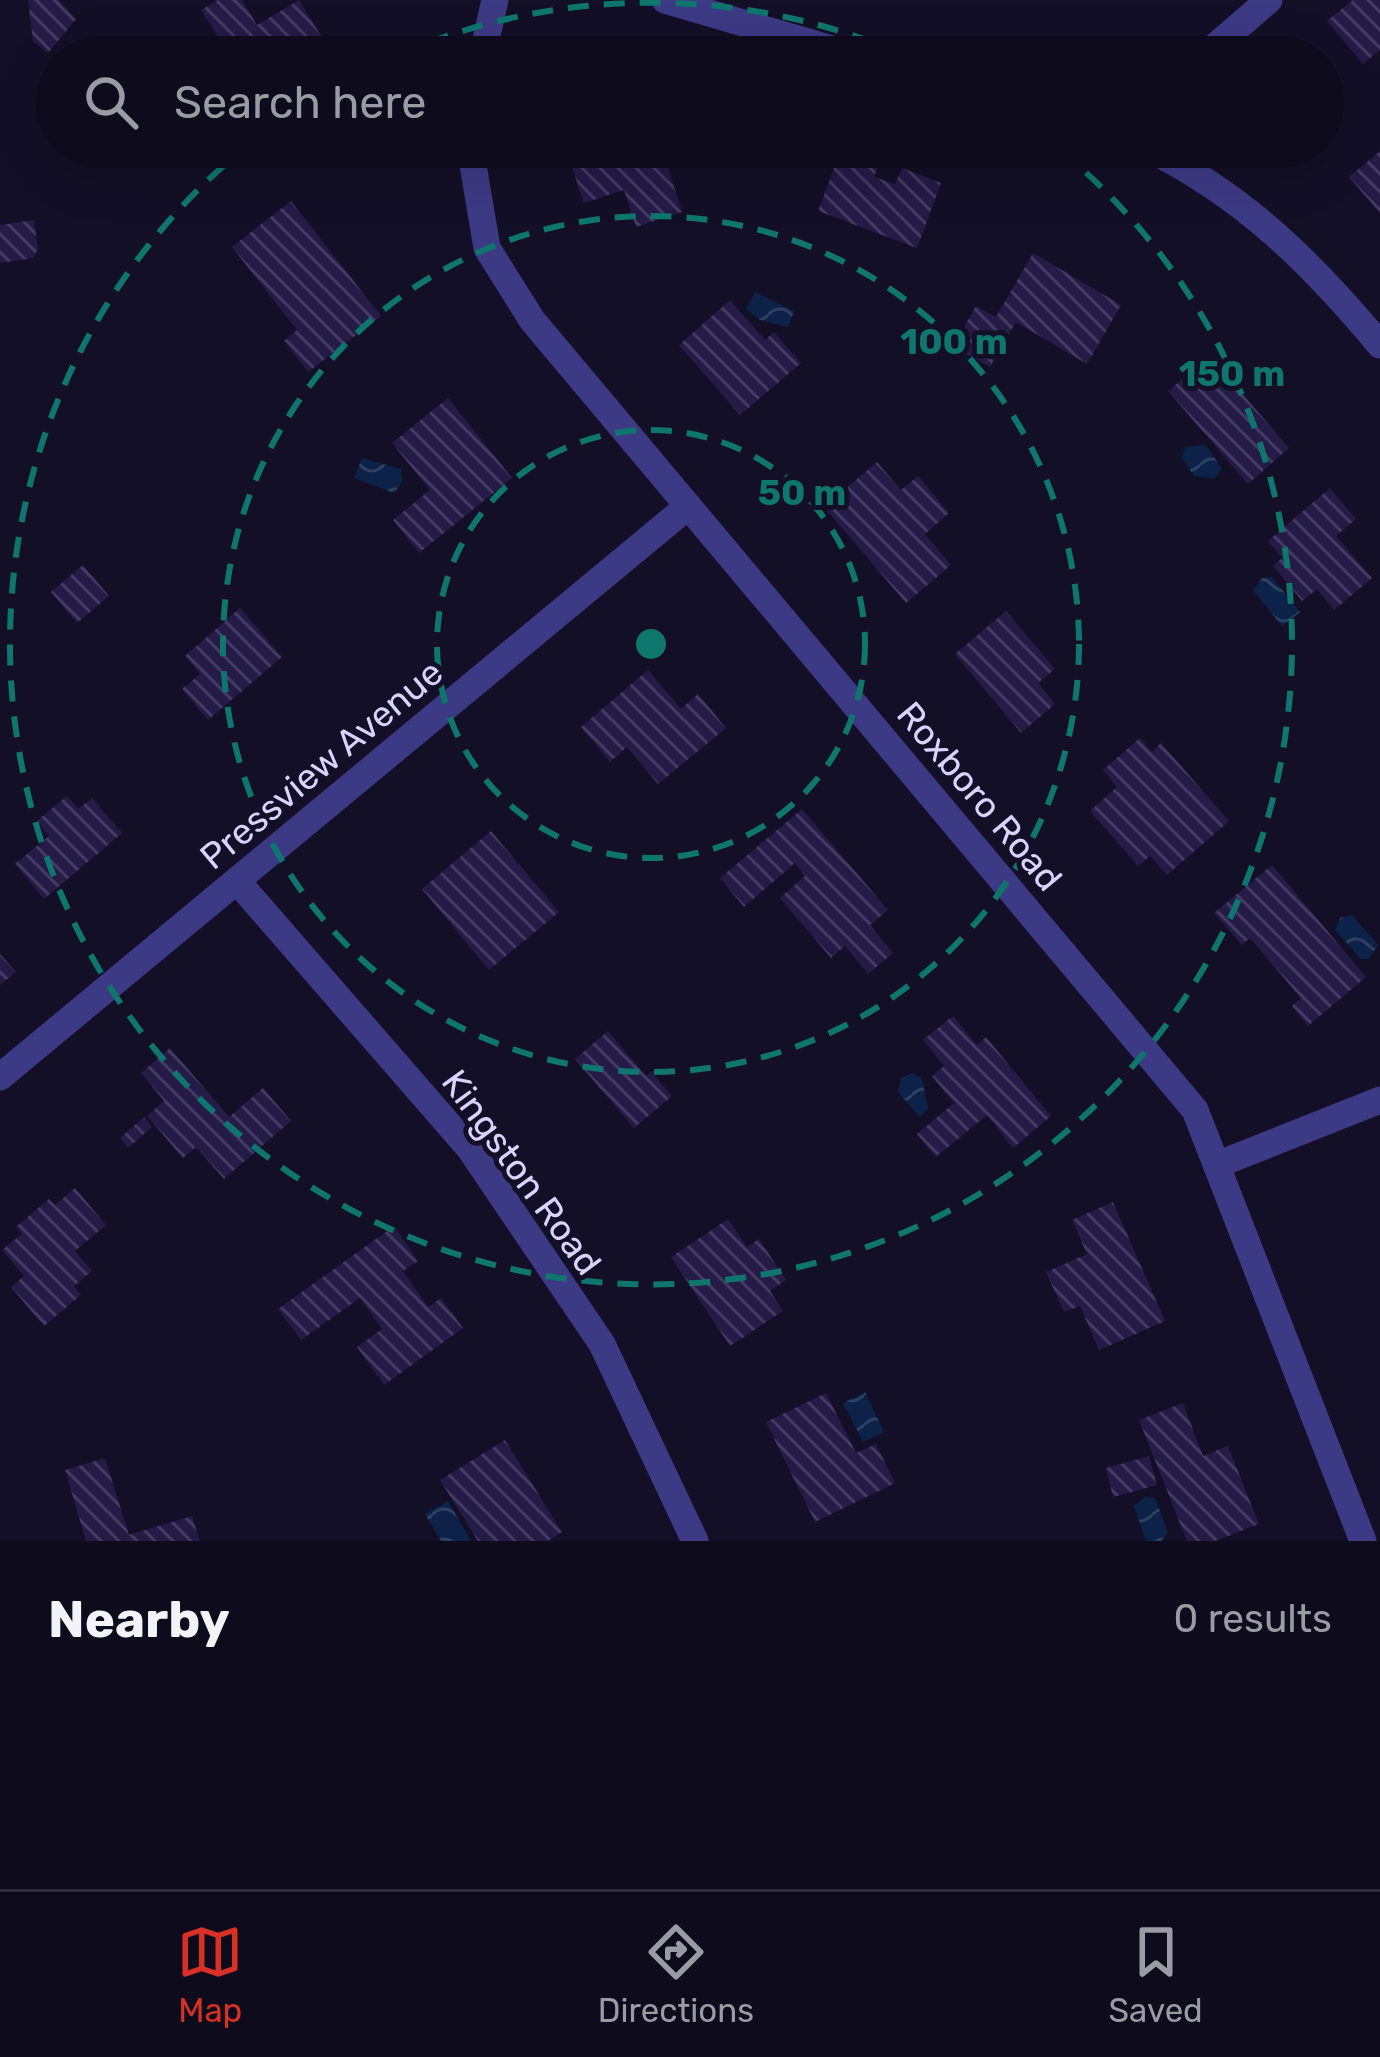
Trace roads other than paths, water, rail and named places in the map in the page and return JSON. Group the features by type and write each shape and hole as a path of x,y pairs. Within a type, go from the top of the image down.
{"street":[{"path":"487,36 495,0"},
{"path":"665,0 788,36"},
{"path":"1227,36 1269,0"},
{"name":"Roxboro Road","path":"474,168 487,248 532,320 1196,1110 1364,1541"},
{"path":"1188,168 1268,222 1380,345"},
{"name":"Pressview Avenue","path":"0,1077 687,507"},
{"name":"Kingston Road","path":"237,880 470,1149 602,1344 695,1541"},
{"path":"1219,1164 1380,1100"}],"water":[{"path":"755,292 794,311 788,327 760,320 746,309"},
{"path":"1206,445 1222,469 1214,479 1194,476 1182,458 1185,447"},
{"path":"362,458 401,469 402,482 394,493 354,478"},
{"path":"1272,577 1300,612 1282,626 1253,590 1262,578"},
{"path":"1352,915 1378,945 1369,959 1361,959 1335,930 1340,918"},
{"path":"912,1073 922,1079 928,1108 920,1117 898,1092 901,1078"},
{"path":"865,1392 884,1432 863,1442 843,1403"},
{"path":"1145,1497 1155,1498 1168,1533 1161,1541 1146,1541 1134,1506"},
{"path":"448,1501 471,1541 441,1541 425,1514"}]}
